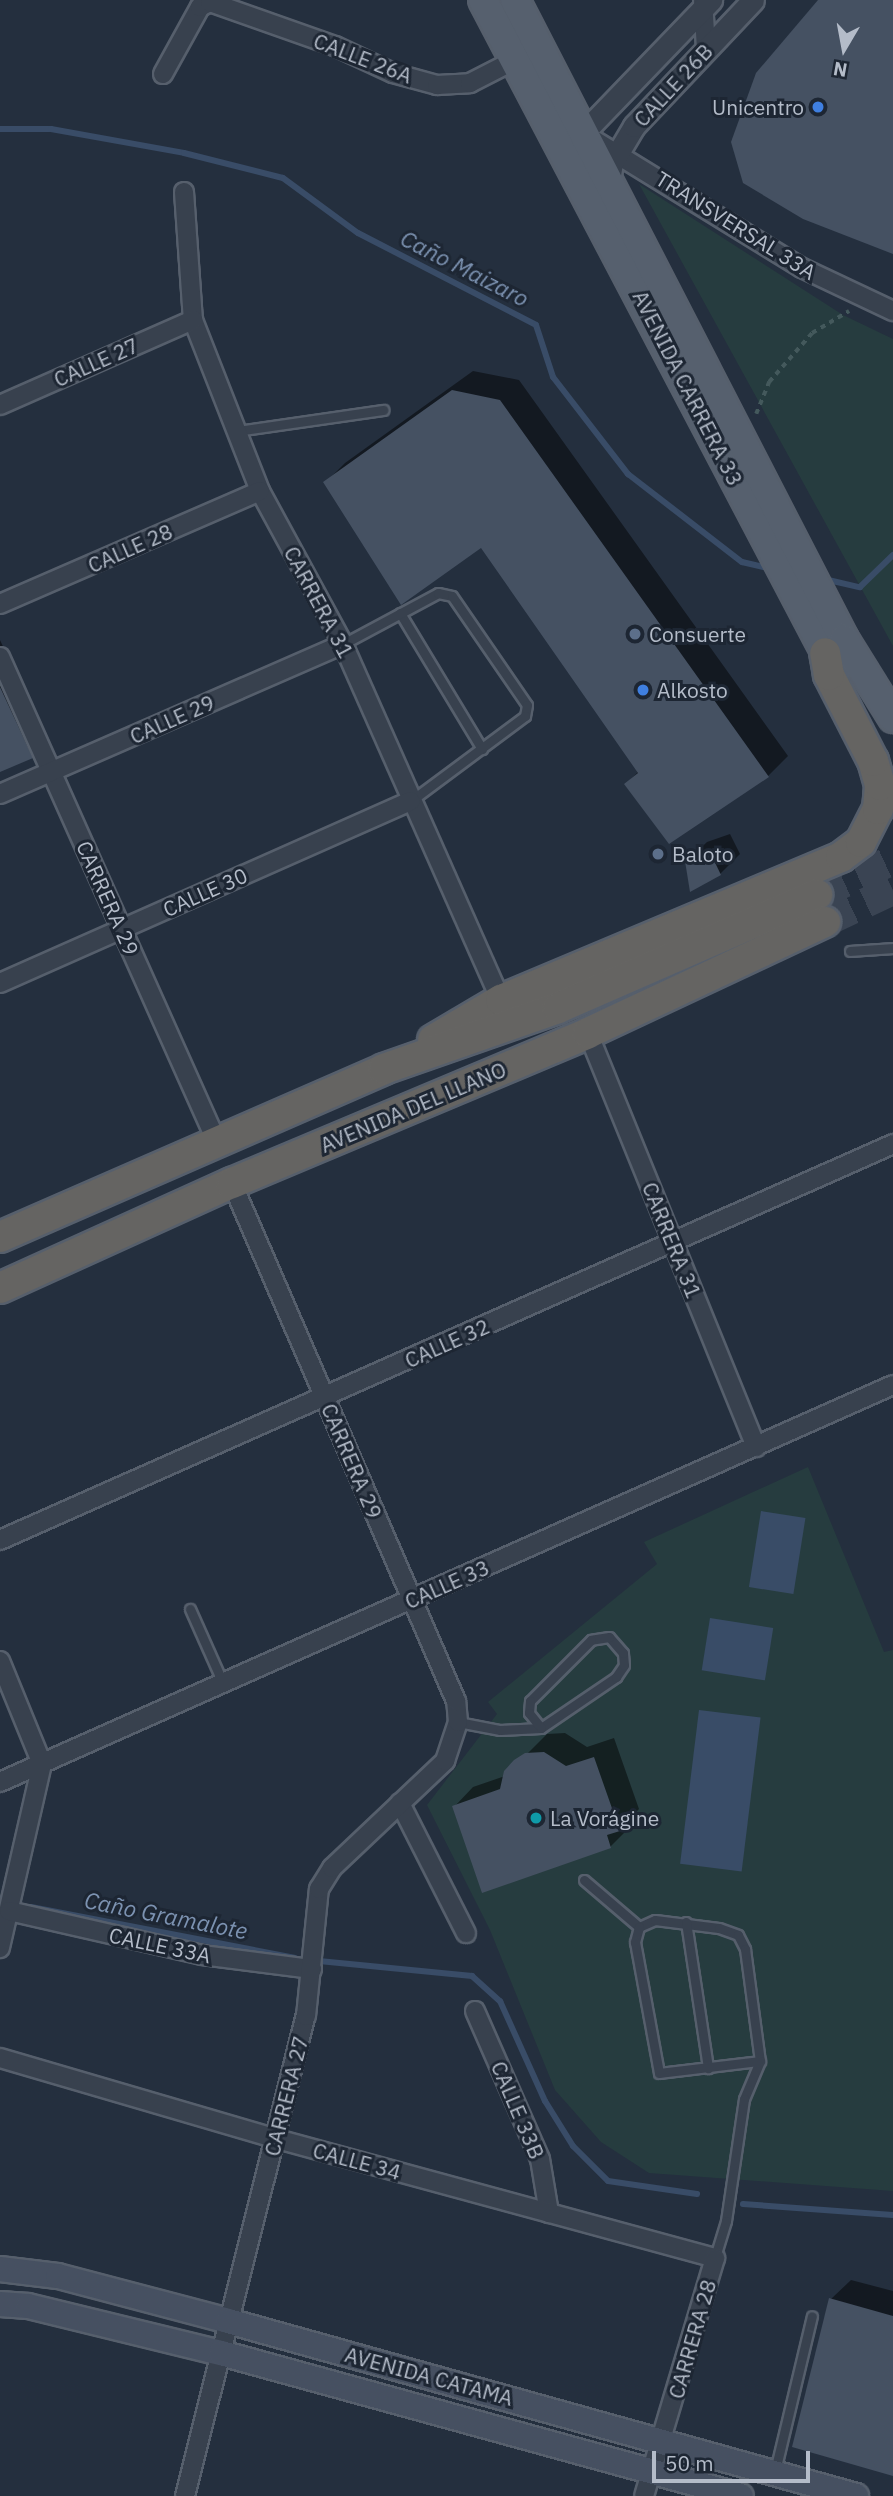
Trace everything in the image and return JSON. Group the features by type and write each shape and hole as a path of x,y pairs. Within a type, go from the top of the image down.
{"highway":[{"path":"384,1069 501,1000 841,857 861,842 878,809 880,785 873,761 829,675 825,653"},
{"name":"AVENIDA DEL LLANO","path":"0,1237 216,1140 384,1069 558,1008 821,909 588,1033 232,1183 0,1288"}],"main road":[{"name":"AVENIDA CARRERA 33","path":"483,0 776,558 809,596 893,718"},
{"name":"AVENIDA CARRERA 33","path":"514,0 610,180 805,564 809,596 825,653 893,776"},
{"name":"AVENIDA CATAMA","path":"0,2269 58,2276 228,2321 663,2440 856,2496"},
{"name":"AVENIDA CATAMA","path":"0,2304 27,2306 221,2353 741,2496"}],"street":[{"name":"CALLE 26B","path":"610,180 618,152 634,126 753,0"},
{"name":"CALLE 26A","path":"163,74 200,7 210,2 335,46 394,73 437,85 470,83 515,60"},
{"name":"CALLE 26B","path":"583,133 707,2"},
{"path":"706,50 707,2"},
{"name":"TRANSVERSAL 33A","path":"583,133 618,152 802,268 893,311"},
{"name":"CARRERA 31","path":"184,192 193,320 260,491 343,644 501,1000"},
{"name":"CALLE 27","path":"0,405 193,320"},
{"name":"CALLE 28","path":"0,604 260,491"},
{"name":"CALLE 29","path":"0,794 343,644"},
{"name":"CARRERA 29","path":"0,657 216,1140"},
{"name":"CALLE 30","path":"0,983 411,801"},
{"name":"CARRERA 31","path":"588,1033 756,1447"},
{"name":"CALLE 32","path":"0,1540 893,1144"},
{"name":"CARRERA 29","path":"232,1183 456,1701 458,1721 455,1742"},
{"name":"CALLE 33","path":"0,1782 893,1385"},
{"path":"0,1661 42,1764 0,1948"},
{"name":"CARRERA 27","path":"186,2496 306,2016 319,1889 332,1868 445,1761 455,1742"},
{"path":"400,1803 466,1933"},
{"name":"CALLE 33A","path":"9,1911 202,1955 312,1969"},
{"name":"CALLE 33B","path":"475,2011 540,2159 549,2213"},
{"name":"CALLE 34","path":"0,2057 277,2139 715,2258"},
{"name":"CARRERA 28","path":"644,2496 663,2440 715,2258"}],"lane":[{"path":"237,431 383,410"},
{"path":"343,644 438,593 452,596 527,705 525,716 411,801"},
{"path":"400,613 482,749"},
{"path":"850,951 893,948"},
{"path":"190,1609 223,1683"},
{"path":"458,1721 500,1730 541,1728 616,1677 624,1665 623,1653 609,1637 591,1640 530,1701 529,1713 541,1728"},
{"path":"584,1880 639,1927"},
{"path":"655,1920 686,1922 738,1935 744,1949 760,2061 659,2073 635,1942 639,1927 655,1920"},
{"path":"686,1922 708,2068"},
{"name":"CARRERA 28","path":"715,2258 732,2180 744,2099 760,2061"},
{"path":"775,2473 812,2316"}],"path":[{"path":"744,443 769,382 804,342 869,300"}],"green space":[{"path":"639,184 843,315 893,339 893,646"},
{"path":"808,1467 884,1652 893,1650 893,2191 649,2173 601,2142 555,2090 490,1930 427,1805 497,1714 488,1702 657,1564 644,1542"}],"water":[{"path":"761,1511 805,1518 793,1594 749,1587"},
{"path":"710,1618 773,1628 765,1680 702,1670"},
{"path":"699,1710 761,1718 742,1871 680,1864"}],"building":[{"name":"Unicentro","path":"818,0 893,0 893,254 803,219 743,183 731,142 756,73"},
{"name":"Alkosto","path":"452,390 500,400 769,777 669,844 624,784 638,773 481,548 401,605 323,482"},
{"path":"0,687 33,758 0,772"},
{"path":"710,852 721,875 690,892 685,861"},
{"name":"La Vorágine","path":"544,1752 566,1766 594,1757 620,1831 607,1835 611,1848 482,1893 452,1806 500,1789 504,1771 514,1760 525,1753"},
{"path":"829,2298 893,2316 893,2476 792,2447"}],"waterway":[{"name":"Caño Maizaro","path":"0,129 51,129 184,153 283,178 358,233 536,325 553,377 628,474 742,562 773,569"},
{"name":"Caño Maizaro","path":"824,579 860,587 893,555"},
{"name":"Caño Gramalote","path":"31,1907 295,1958"},
{"name":"Caño Gramalote","path":"319,1961 472,1976 500,2001 545,2101 573,2146 608,2181 697,2194"},
{"name":"Caño Gramalote","path":"743,2204 893,2215"}],"tunnel":[{"path":"817,895 893,860"},
{"path":"825,922 893,890"}],"place":[{"name":"Unicentro","path":"818,107"},
{"name":"Consuerte","path":"635,634"},
{"name":"Alkosto","path":"643,690"},
{"name":"Baloto","path":"658,854"},
{"name":"La Vorágine","path":"536,1818"}]}
